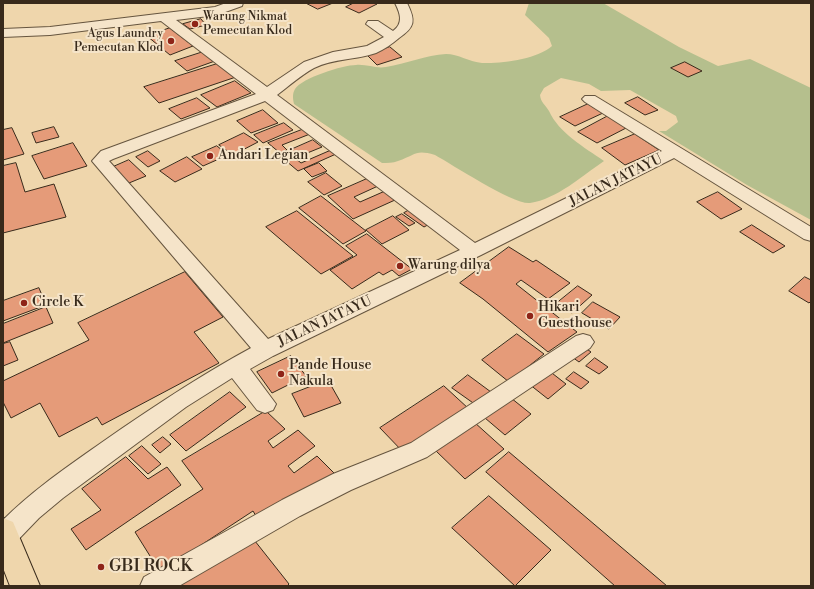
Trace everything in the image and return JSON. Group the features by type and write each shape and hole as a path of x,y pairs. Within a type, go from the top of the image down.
{"main road":[{"path":"4,535 24,586"}],"street":[{"path":"3,33 50,31 216,11 237,3"},
{"path":"264,350 100,161 107,155 266,95 309,65 338,56 370,50 385,43 404,28 407,18 401,3"},
{"path":"164,17 474,251"},
{"path":"373,24 389,34 395,35"},
{"path":"590,99 811,235"},
{"name":"JALAN JATAYU","path":"4,535 54,490 178,401 235,366 264,350 474,251 675,151"},
{"path":"154,586 291,508 342,482 419,450 583,342"},
{"path":"235,366 265,404"}],"green space":[{"path":"529,3 603,3 679,47 718,66 750,59 811,88 811,220 747,185 659,131 666,131 678,122 676,116 630,90 601,91 589,84 561,78 544,88 540,95 541,100 553,119 580,145 604,161 559,192 540,201 530,203 511,198 435,155 428,153 419,153 396,162 382,163 294,104 293,93 299,85 323,73 342,67 360,65 386,67 431,56 446,54 455,55 482,63 490,63 519,60 546,51 552,46 549,38 525,15"}],"building":[{"path":"306,3 333,3 318,9"},
{"path":"354,3 377,4 359,13 346,7"},
{"name":"Warung Nikmat Pemecutan Klod","path":"201,19 206,25 190,29 183,24"},
{"path":"170,28 193,46 170,55 147,36"},
{"path":"390,47 402,57 377,65 366,54"},
{"path":"203,52 215,61 187,71 175,61"},
{"path":"685,62 702,71 688,77 671,68"},
{"path":"220,63 236,77 159,103 144,87"},
{"path":"235,81 251,93 217,107 201,95"},
{"path":"638,97 658,110 645,115 625,103"},
{"path":"197,98 210,108 181,119 169,109"},
{"path":"588,104 603,113 575,126 560,117"},
{"path":"263,110 278,123 251,133 237,121"},
{"path":"608,116 628,127 597,143 578,132"},
{"path":"284,123 293,130 263,143 254,135"},
{"path":"54,127 59,137 36,143 32,133"},
{"path":"12,128 24,154 3,160 3,130"},
{"path":"304,129 310,134 282,145 287,150 280,153 268,143"},
{"path":"244,133 258,142 233,155 219,145"},
{"path":"635,134 659,150 625,165 602,148"},
{"path":"313,140 322,147 295,158 301,163 331,150 336,154 298,171 279,155"},
{"path":"73,143 87,166 44,179 32,156"},
{"name":"Andari Legian","path":"217,146 228,155 203,166 192,157"},
{"path":"148,151 160,161 148,167 136,157"},
{"path":"187,157 202,169 175,182 160,171"},
{"path":"129,160 146,176 129,183 113,167"},
{"path":"16,163 25,192 54,184 66,217 3,233 3,166"},
{"path":"319,163 327,171 312,177 304,169"},
{"path":"326,173 342,186 324,195 308,182"},
{"path":"369,178 378,186 354,197 360,202 385,191 395,200 353,219 328,196"},
{"path":"718,192 742,209 721,219 697,202"},
{"path":"321,196 366,231 343,244 299,208"},
{"path":"413,208 433,222 424,227 404,213"},
{"path":"297,211 353,256 321,274 266,227"},
{"path":"402,214 415,223 409,226 396,217"},
{"path":"393,216 409,230 382,244 366,230"},
{"path":"752,225 785,246 773,253 740,232"},
{"path":"367,234 412,269 399,276 392,270 383,275 379,272 352,289 330,270 357,255 346,246"},
{"name":"Hikari Guesthouse","path":"509,247 533,262 536,260 570,283 548,299 521,280 516,284 577,332 548,352 483,299 460,283"},
{"path":"185,272 223,317 194,332 219,363 102,425 97,417 59,437 40,403 11,418 3,402 3,381 89,340 78,323"},
{"path":"805,277 811,280 811,301 809,303 789,291"},
{"path":"578,286 592,295 572,313 557,303"},
{"name":"Circle K","path":"39,288 46,305 3,321 3,301"},
{"path":"593,302 620,317 609,329 582,313"},
{"path":"46,307 53,323 3,343 3,324"},
{"path":"517,334 544,354 509,382 482,360"},
{"path":"10,342 18,360 3,366 3,344"},
{"path":"580,344 591,352 579,362 568,354"},
{"name":"Pande House Nakula","path":"291,356 306,376 272,393 257,372"},
{"path":"595,358 608,367 599,374 586,366"},
{"path":"548,370 566,384 548,399 529,384"},
{"path":"574,372 589,382 581,389 566,379"},
{"path":"468,375 491,392 476,405 452,388"},
{"path":"328,380 341,403 304,417 292,394"},
{"path":"444,386 469,409 405,454 380,428"},
{"path":"230,392 246,407 186,451 170,435"},
{"path":"511,398 531,414 505,435 485,418"},
{"path":"266,411 285,429 268,441 273,448 298,430 315,446 288,466 294,473 317,456 335,474 256,516 253,511 160,572 135,532 203,489 182,461"},
{"path":"474,422 504,449 465,479 435,450"},
{"path":"163,437 171,444 160,453 152,445"},
{"path":"142,446 161,464 148,474 129,456"},
{"path":"509,452 667,586 615,586 486,472"},
{"path":"126,457 148,479 167,467 181,485 86,550 71,529 101,510 82,489"},
{"path":"489,496 551,550 515,586 452,528"},
{"path":"251,536 289,584 287,586 179,586"}],"place":[{"name":"Warung Nikmat Pemecutan Klod","path":"195,24"},
{"name":"Agus Laundry Pemecutan Klod","path":"171,41"},
{"name":"Andari Legian","path":"210,156"},
{"name":"Warung dilya","path":"400,266"},
{"name":"Circle K","path":"24,303"},
{"name":"Hikari Guesthouse","path":"530,316"},
{"name":"Pande House Nakula","path":"281,374"},
{"name":"GBI ROCK","path":"101,567"}]}
